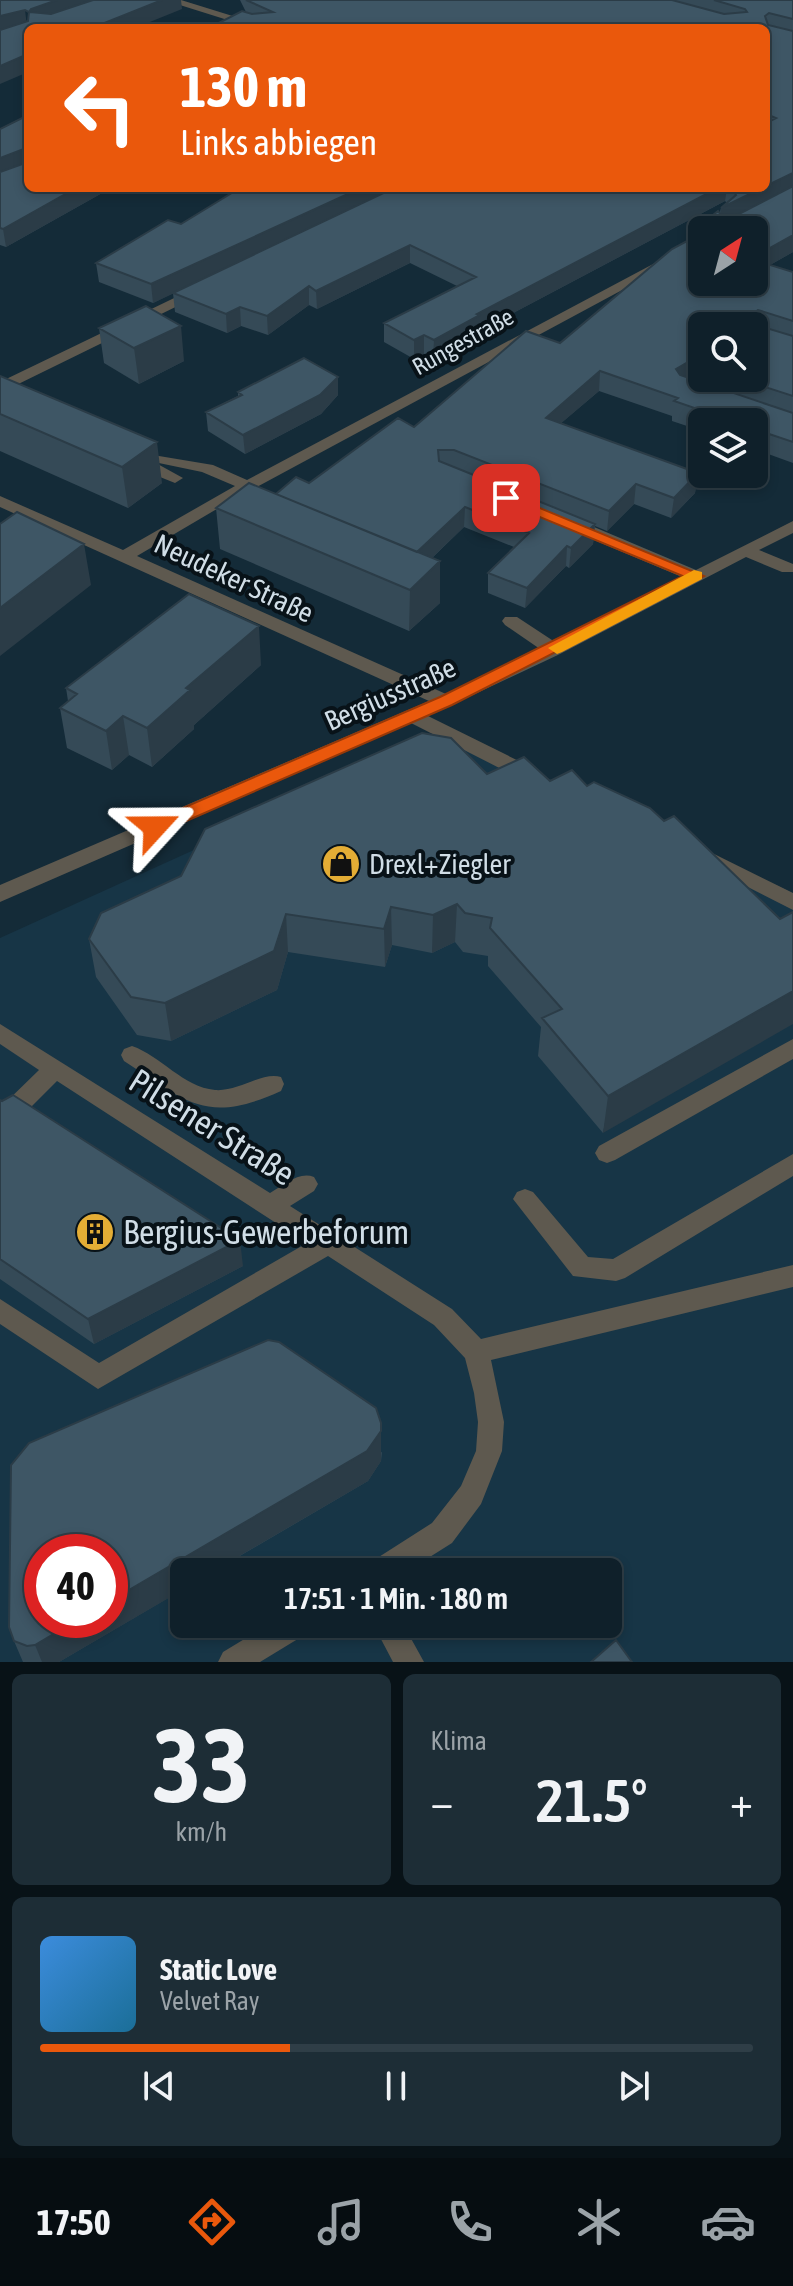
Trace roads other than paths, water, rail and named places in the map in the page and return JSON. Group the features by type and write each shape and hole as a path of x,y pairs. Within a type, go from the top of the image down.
{"street":[{"path":"169,0 251,24"},
{"name":"Rungestraße","path":"125,556 229,503 248,486 688,250"},
{"path":"0,388 214,284"},
{"path":"175,478 146,466 140,453 207,468 248,486"},
{"name":"Neudeker Straße","path":"0,501 446,701"},
{"path":"550,516 696,576"},
{"name":"Bergiusstraße","path":"0,894 446,701 554,650 792,527"},
{"path":"746,551 788,568"},
{"path":"511,621 554,650"},
{"path":"412,716 439,732 555,786"},
{"path":"679,844 793,902"},
{"name":"Pilsener Straße","path":"0,1033 443,1317 476,1352 491,1422 489,1451 471,1495 442,1533 403,1558"},
{"path":"607,1153 793,1048"},
{"path":"132,1055 203,1098 222,1103 252,1095 273,1084"},
{"path":"8,1115 54,1069"},
{"path":"525,1199 582,1268 616,1270 793,1164"},
{"path":"270,1206 306,1184"},
{"path":"0,1310 98,1377 329,1243"},
{"path":"476,1352 793,1276"},
{"path":"233,1662 273,1638"},
{"path":"395,1638 409,1662"}],"place":[{"name":"Drexl+Ziegler","path":"341,864"},
{"name":"Bergius-Gewerbeforum","path":"95,1232"}]}
